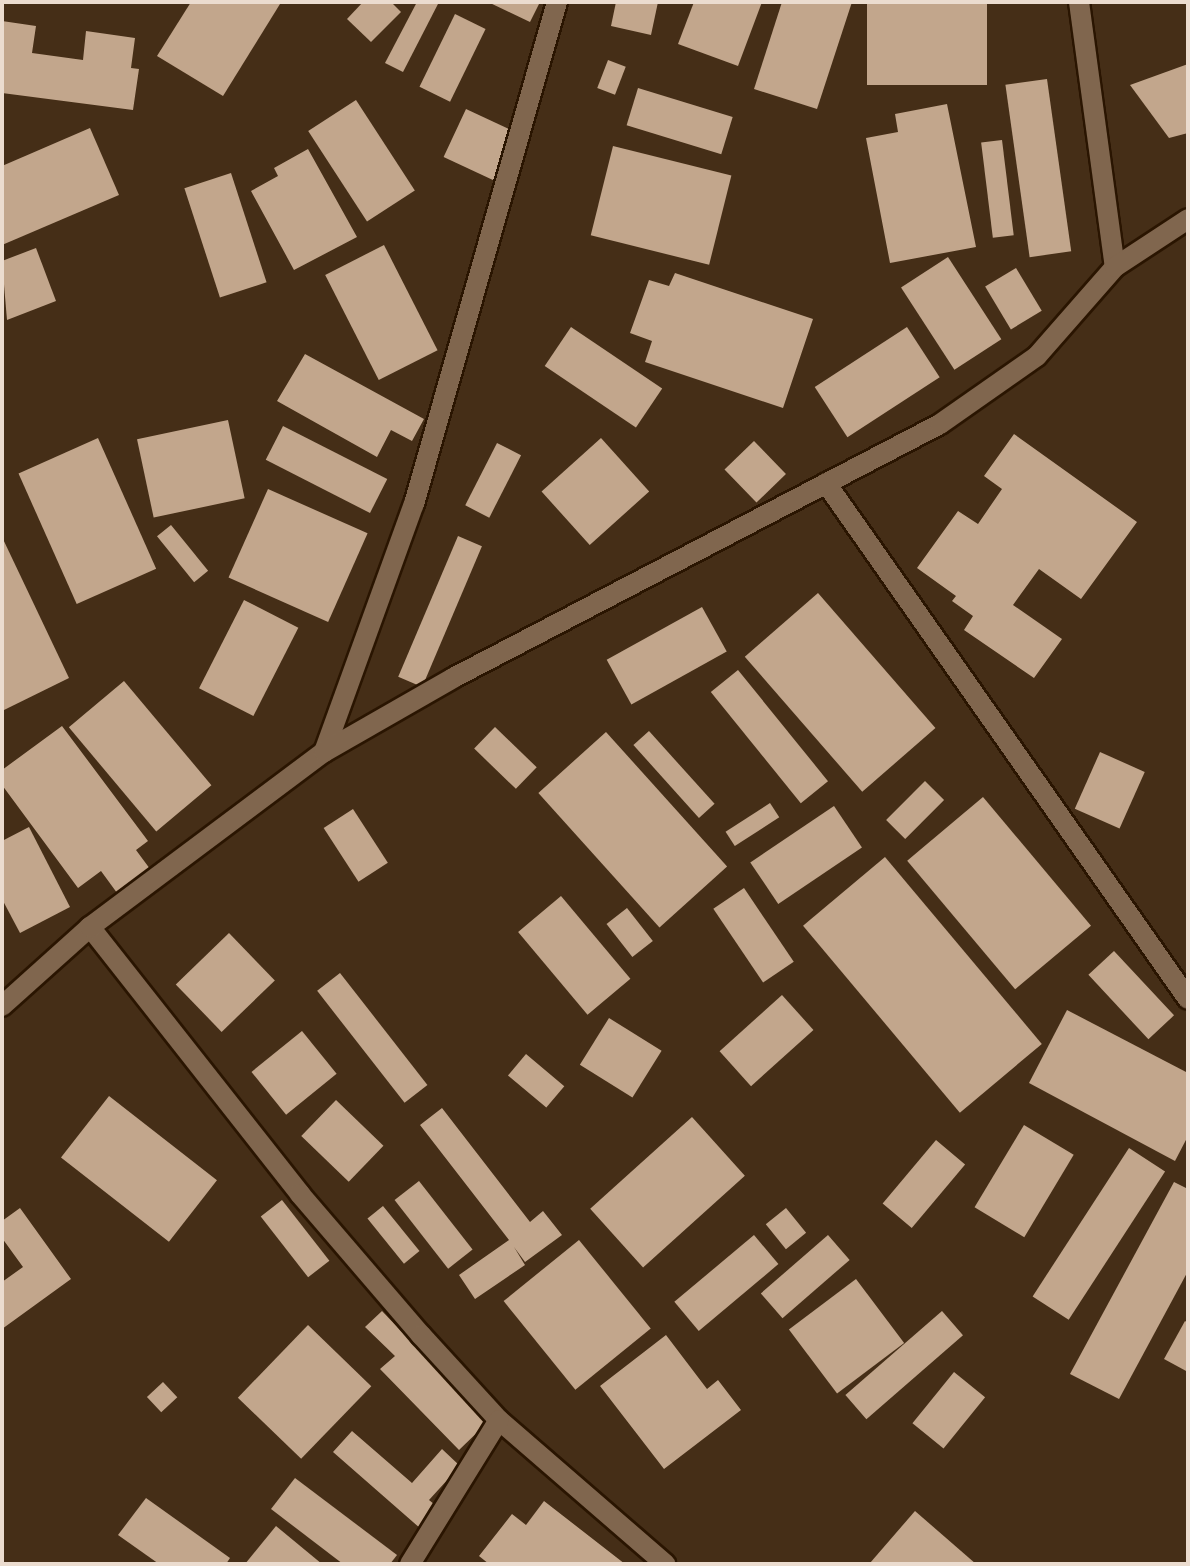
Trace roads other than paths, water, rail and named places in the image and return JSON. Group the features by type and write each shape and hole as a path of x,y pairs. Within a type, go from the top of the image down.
{"street":[{"path":"324,752 414,504 557,2"},
{"path":"1079,2 1115,267"},
{"path":"2,1006 90,927 324,752 453,678 940,424 1037,356 1115,267 1188,219"},
{"path":"826,483 1188,999"},
{"path":"90,927 300,1194 499,1420 665,1564"},
{"path":"410,1564 499,1420"}]}
